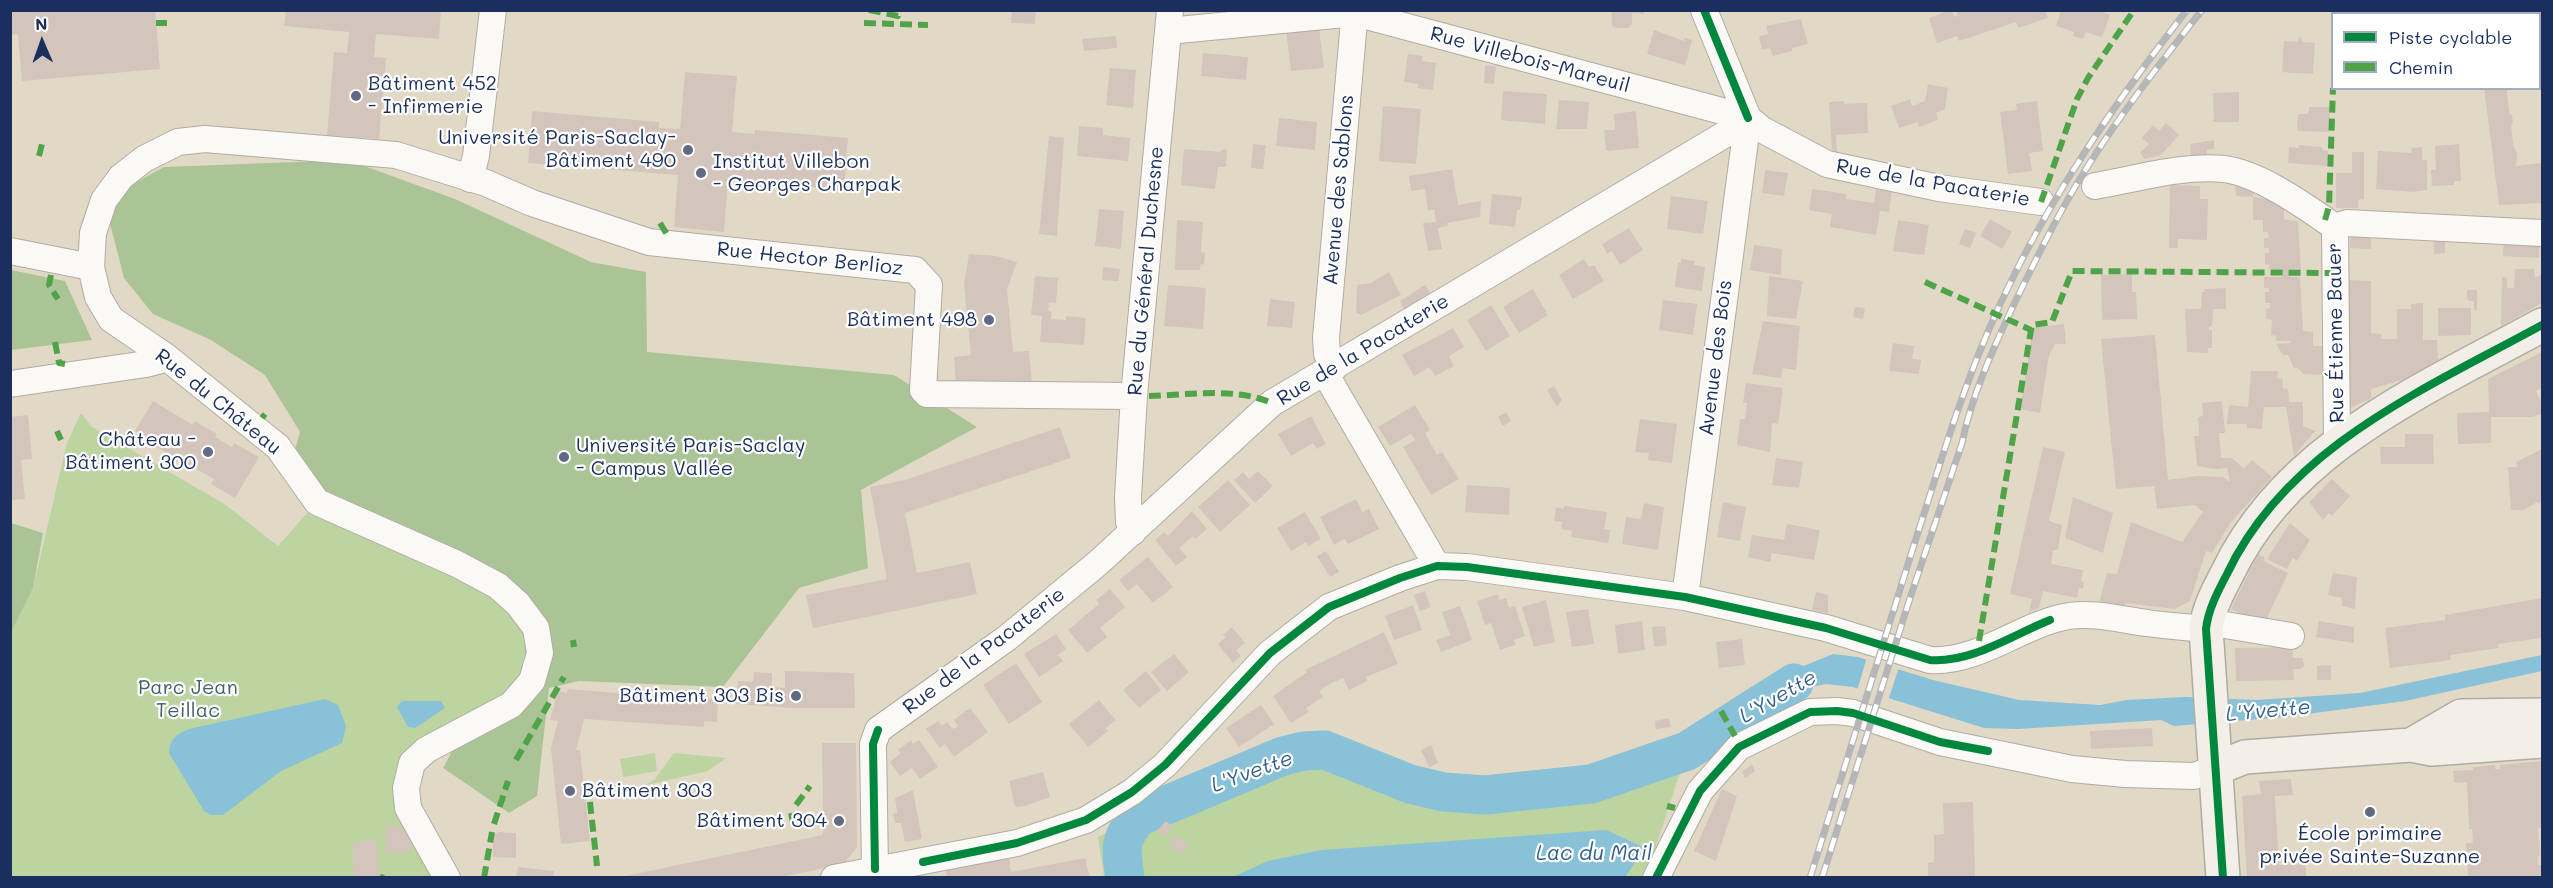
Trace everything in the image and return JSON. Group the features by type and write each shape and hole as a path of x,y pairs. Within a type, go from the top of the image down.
{"main road":[{"path":"2223,878 2206,625 2237,551 2292,481 2337,443 2403,400 2542,325"},
{"path":"2411,745 2461,716 2542,715"},
{"path":"2217,768 2245,757 2411,745 2432,749 2542,741"}],"street":[{"path":"478,181 476,156 493,10"},
{"path":"1704,10 1748,118"},
{"name":"Rue Villebois-Mareuil","path":"1169,21 1355,12 1748,118"},
{"name":"Avenue des Sablons","path":"1355,12 1326,338 1329,370 1437,566"},
{"name":"Rue du Général Duchesne","path":"1133,532 1129,522 1128,497 1134,396 1169,21"},
{"name":"Rue de la Pacaterie","path":"875,869 873,744 878,730 1007,638 1133,532 1272,403 1734,129 1748,118 1761,129 1827,164 1939,188 2041,202"},
{"name":"Avenue des Bois","path":"1685,597 1748,118"},
{"name":"Rue du Château","path":"447,878 408,808 406,788 412,763 426,750 511,705 532,681 540,653 536,628 518,604 498,586 457,564 317,502 278,447 165,356 111,320 98,297 91,267 93,233 104,200 121,177 144,159 178,142 205,139 233,140 396,155 478,181"},
{"name":"Rue Étienne Bauer","path":"2095,186 2185,170 2225,169 2260,181 2335,227 2337,443"},
{"name":"Rue Hector Berlioz","path":"478,181 532,203 649,242 915,270 929,285 923,390 927,394 1134,396"},
{"path":"2335,227 2347,223 2542,233"},
{"path":"10,251 91,267"},
{"path":"10,384 158,362 165,356"},
{"path":"834,878 1017,843 1052,834 1086,820 1132,792 1165,765 1270,653 1329,607 1400,578 1437,566 1494,570 1685,597 1826,628 1930,660 1946,661 1964,657 2050,620 2072,615 2206,625 2291,636"},
{"path":"1656,878 1700,791 1739,747 1810,712 1853,713 1940,742 2072,769 2125,774 2194,776 2217,768"}],"green space":[{"path":"348,160 455,199 591,262 646,272 647,352 894,375 977,427 861,490 868,568 799,588 723,687 579,681 549,688 537,796 509,813 443,768 463,731 511,705 540,653 518,604 317,502 293,457 300,432 265,375 211,340 153,314 124,278 104,200 164,167"},
{"path":"11,270 65,281 92,340 11,350"},
{"name":"Parc Jean Teillac","path":"81,413 92,427 226,505 278,546 317,502 457,564 536,628 532,681 412,763 434,877 11,878 10,632 33,588 67,443"},
{"path":"11,523 43,533 33,588 11,632"},
{"path":"1304,751 1355,761 1410,784 1485,794 1591,784 1687,751 1655,849 1642,877 1104,877 1098,837 1138,817"},
{"path":"655,753 657,771 623,777 620,759"},
{"path":"674,753 726,758 708,771 646,785 655,779"}],"water":[{"path":"1833,654 1858,657 1933,680 2019,700 2100,705 2127,700 2185,697 2257,700 2360,693 2542,655 2542,671 2405,701 2285,717 2174,726 2161,720 2018,729 1984,728 1853,687 1826,684 1798,690 1758,721 1744,705 1789,672"},
{"path":"325,699 338,705 346,726 342,743 281,771 223,815 211,815 204,811 169,753 174,738 189,729"},
{"path":"402,701 441,701 445,708 415,728 408,727 397,707"},
{"name":"Lac du Mail","path":"1606,830 1645,848 1625,877 1233,877 1268,861 1322,850"}],"pier":[{"path":"1867,657 1899,667 1888,701 1857,691"}],"building":[{"path":"10,10 155,10 160,69 22,81 18,34 10,35"},
{"name":"Bâtiment 452 - Infirmerie","path":"286,10 441,10 439,39 376,34 374,57 386,58 379,139 327,135 334,52 347,53 349,32 284,26"},
{"path":"1012,10 1036,10 1035,24 1011,23"},
{"path":"1611,10 1644,10 1644,14 1632,13 1632,24 1628,28 1617,28 1612,26"},
{"path":"1950,10 1954,17 1958,15 1956,10 2045,10 2048,18 2018,28 2016,22 1959,41 1957,36 1937,43 1929,18"},
{"path":"2061,10 2097,10 2110,15 2102,37 2086,32 2083,39 2073,36 2074,32 2056,26"},
{"path":"2477,10 2542,10 2542,23 2541,12 2477,12"},
{"path":"1801,19 1808,44 1773,56 1770,48 1762,50 1759,36 1768,34 1766,26"},
{"path":"1319,28 1324,68 1291,71 1286,31"},
{"path":"1654,30 1684,41 1685,38 1692,40 1685,65 1647,54"},
{"path":"1116,36 1117,48 1084,51 1082,39"},
{"path":"2299,37 2302,38 2302,42 2315,43 2313,74 2282,72 2284,41 2298,42"},
{"path":"1203,53 1248,57 1246,80 1201,76"},
{"path":"1408,54 1423,56 1422,61 1436,63 1433,90 1417,88 1418,84 1404,82"},
{"path":"1485,65 1496,66 1494,84 1484,83"},
{"path":"1110,68 1136,70 1133,108 1106,105"},
{"name":"Université Paris-Saclay- Bâtiment 490","path":"685,72 737,76 732,132 755,134 755,130 848,138 844,190 728,180 724,232 674,227 678,175 528,163 532,111 659,122 659,128 680,129"},
{"path":"1928,84 1948,88 1945,109 1936,113 1938,120 1919,127 1918,122 1899,128 1891,106 1910,99 1912,106 1925,101"},
{"path":"2484,90 2508,90 2509,112 2513,123 2511,126 2513,145 2517,153 2516,166 2542,163 2542,203 2499,205"},
{"path":"1503,91 1547,94 1545,124 1501,120"},
{"path":"2239,92 2239,122 2214,122 2213,93"},
{"path":"1559,100 1589,102 1587,129 1556,129"},
{"path":"1844,101 1844,104 1867,103 1868,133 1836,135 1837,152 1832,150 1829,102"},
{"path":"2037,101 2043,151 2029,153 2032,171 2008,174 2000,112 2017,110 2016,104"},
{"path":"1383,106 1421,109 1416,164 1379,161"},
{"path":"2309,107 2330,107 2330,132 2297,131 2298,114 2308,114"},
{"path":"1636,111 1639,148 1606,151 1604,130 1615,130 1614,114"},
{"path":"1279,118 1317,122 1315,150 1276,146"},
{"path":"2166,123 2179,135 2161,155 2145,159 2140,153 2149,144 2142,138 2153,125 2159,131"},
{"path":"1079,126 1103,128 1103,135 1130,138 1128,161 1077,156"},
{"path":"1049,136 1064,138 1057,236 1039,234"},
{"path":"2214,140 2214,149 2207,150 2207,158 2191,158 2190,144"},
{"path":"1253,144 1266,145 1263,169 1251,168"},
{"path":"2459,144 2461,181 2454,181 2454,185 2432,186 2431,170 2436,170 2435,146"},
{"path":"2299,145 2322,147 2322,150 2328,151 2327,166 2288,163 2289,147 2299,148"},
{"path":"2422,147 2422,160 2427,160 2427,190 2412,192 2376,189 2378,151 2412,153 2411,148"},
{"path":"1184,149 1219,152 1227,150 1226,167 1218,167 1215,189 1181,185"},
{"path":"2352,152 2364,152 2364,199 2358,200 2358,208 2336,208 2336,173 2352,173"},
{"path":"1452,169 1458,205 1481,201 1480,217 1447,223 1448,226 1438,228 1442,249 1428,251 1423,223 1436,222 1434,209 1428,211 1425,189 1411,191 1409,176"},
{"path":"1765,170 1788,173 1784,196 1762,193"},
{"path":"2235,180 2254,188 2253,197 2236,196"},
{"path":"2170,185 2200,186 2200,199 2208,199 2207,240 2178,239 2178,248 2169,248"},
{"path":"1812,189 1847,194 1846,199 1874,203 1876,189 1892,191 1889,212 1880,211 1876,235 1830,227 1832,214 1809,210"},
{"path":"1492,194 1522,197 1520,210 1517,210 1515,227 1489,224"},
{"path":"1671,196 1708,201 1703,234 1667,229"},
{"path":"2253,197 2274,200 2274,203 2284,206 2284,219 2298,222 2301,270 2289,270 2289,277 2300,277 2303,331 2313,332 2313,346 2323,346 2322,375 2303,374 2298,368 2294,368 2288,355 2283,355 2276,344 2290,343 2290,341 2276,341 2276,336 2271,335 2272,320 2266,319 2266,309 2270,308 2270,303 2265,303 2265,292 2269,292 2269,288 2264,288 2264,277 2282,277 2282,269 2269,269 2269,265 2265,264 2265,253 2269,253 2269,248 2264,248 2264,238 2269,238 2268,232 2263,232 2263,220 2253,220"},
{"path":"1099,209 1124,211 1121,249 1095,246"},
{"path":"1990,219 2012,232 2002,249 1980,236"},
{"path":"1177,220 1203,222 1201,252 1205,253 1204,265 1201,264 1200,270 1175,270"},
{"path":"1898,220 1929,225 1924,255 1893,251"},
{"path":"1629,228 1643,250 1620,265 1612,251 1607,254 1602,244"},
{"path":"1965,229 1976,233 1970,248 1959,244"},
{"path":"2351,230 2371,231 2371,249 2350,248"},
{"path":"2433,234 2445,234 2445,253 2434,254"},
{"path":"2504,238 2542,241 2542,247 2539,247 2539,258 2503,256"},
{"path":"1754,245 1782,249 1781,275 1750,270"},
{"name":"Bâtiment 498","path":"969,254 996,256 1017,262 1007,289 1013,352 1029,351 1032,383 956,388 954,357 971,355 964,285"},
{"path":"1584,259 1589,267 1594,265 1604,281 1573,299 1559,275"},
{"path":"1681,259 1695,261 1694,265 1705,267 1702,291 1675,287 1678,263 1681,263"},
{"path":"1103,267 1120,269 1118,281 1102,280"},
{"path":"2515,269 2534,269 2535,278 2542,274 2542,303 2501,326 2502,277 2507,278 2507,288 2514,288"},
{"path":"1389,272 1401,295 1361,315 1356,313 1357,285 1371,283"},
{"path":"2132,274 2132,292 2136,292 2137,319 2102,320 2101,275"},
{"path":"1035,276 1058,278 1056,303 1049,302 1048,311 1052,312 1051,319 1066,320 1066,316 1086,318 1084,345 1040,342 1042,316 1031,315"},
{"path":"1769,276 1803,281 1796,319 1767,316"},
{"path":"2348,280 2371,281 2371,333 2381,334 2381,339 2397,339 2397,309 2411,309 2411,304 2423,303 2423,340 2437,340 2438,360 2402,380 2371,389 2371,398 2348,409"},
{"path":"1168,285 1206,288 1203,329 1164,326"},
{"path":"1425,285 1430,293 1404,309 1400,301"},
{"path":"2226,288 2226,309 2213,309 2212,326 2209,327 2209,330 2212,330 2212,348 2208,348 2208,353 2187,352 2185,309 2201,309 2204,289"},
{"path":"1533,289 1548,315 1519,333 1503,307"},
{"path":"2467,290 2477,290 2477,310 2474,310 2474,301 2469,301 2467,298"},
{"path":"1270,299 1295,302 1292,328 1267,326"},
{"path":"1663,300 1697,304 1693,335 1659,330"},
{"path":"1491,305 1510,336 1486,351 1467,320"},
{"path":"1855,307 1865,308 1863,319 1853,317"},
{"path":"2438,308 2471,308 2471,335 2438,336"},
{"path":"1763,321 1800,326 1796,370 1783,368 1781,378 1752,374"},
{"path":"2064,324 2066,344 2055,344 2049,355 2040,413 2020,409 2033,328"},
{"path":"1453,328 1464,347 1449,356 1454,366 1435,376 1429,367 1414,376 1402,355"},
{"path":"2155,335 2168,480 2197,476 2223,477 2230,482 2227,468 2197,466 2194,436 2199,436 2198,417 2203,416 2202,403 2222,401 2225,433 2219,433 2221,458 2232,458 2244,469 2252,460 2272,477 2231,522 2212,553 2206,551 2190,601 2175,609 2125,603 2124,606 2099,603 2107,573 2117,574 2131,522 2182,542 2203,512 2195,505 2157,509 2154,486 2116,489 2101,339"},
{"path":"1893,343 1914,346 1912,359 1921,360 1919,374 1889,371"},
{"path":"2542,352 2542,388 2536,391 2542,404 2542,414 2532,417 2491,417 2491,443 2458,444 2457,413 2489,412 2488,379"},
{"path":"2251,371 2278,371 2277,378 2283,379 2283,388 2288,389 2289,402 2303,402 2303,426 2315,431 2294,456 2286,407 2264,407 2262,429 2247,428 2247,424 2227,424 2229,405 2248,407"},
{"path":"1746,383 1783,388 1778,424 1772,423 1770,452 1737,445 1740,419 1745,419 1747,403 1743,403"},
{"path":"1554,386 1562,400 1557,407 1547,390"},
{"name":"Château - Bâtiment 300","path":"153,401 193,425 195,421 217,434 215,437 232,447 234,443 259,457 235,498 211,484 214,479 155,446 156,444 135,431"},
{"path":"1415,405 1430,430 1425,433 1437,455 1442,452 1459,479 1431,495 1403,447 1415,440 1411,434 1390,446 1378,427"},
{"path":"1506,412 1511,421 1503,426 1498,417"},
{"path":"28,415 32,459 21,460 25,499 10,500 10,417"},
{"path":"1311,416 1326,444 1317,449 1313,443 1291,456 1278,434"},
{"path":"1640,419 1677,424 1672,463 1648,460 1649,453 1635,452"},
{"path":"1060,427 1071,458 905,513 917,573 970,562 977,594 813,628 806,595 887,579 870,487 905,480"},
{"path":"2405,434 2433,434 2434,464 2381,464 2380,447 2405,447"},
{"path":"2043,447 2065,452 2049,521 2062,525 2058,550 2053,550 2051,564 2083,570 2081,581 2084,582 2083,589 2079,588 2077,598 2043,591 2039,608 2029,612 2032,599 2010,594"},
{"path":"2542,449 2542,501 2524,510 2511,510 2508,467 2517,467 2516,462"},
{"path":"1776,458 1803,462 1799,488 1772,485"},
{"path":"1258,471 1273,486 1255,503 1234,480 1243,472 1249,479"},
{"path":"2332,479 2350,496 2332,516 2329,513 2323,520 2309,502"},
{"path":"1228,480 1250,505 1220,532 1198,507"},
{"path":"1467,485 1510,488 1509,515 1465,512"},
{"path":"2073,497 2113,513 2103,553 2065,538"},
{"path":"1356,499 1362,512 1369,509 1379,529 1348,544 1345,539 1334,545 1320,517"},
{"path":"1723,502 1746,507 1740,541 1717,537"},
{"path":"1644,503 1664,507 1658,550 1622,544 1626,517 1641,519"},
{"path":"1564,506 1607,512 1604,529 1610,530 1608,543 1571,537 1572,531 1561,529 1562,522 1554,521 1556,507 1564,509"},
{"path":"1192,511 1207,529 1195,539 1193,536 1179,548 1187,557 1176,566 1155,540 1164,532 1168,536"},
{"path":"1305,512 1321,539 1308,546 1306,542 1291,551 1277,528"},
{"path":"2290,523 2310,540 2297,561 2293,558 2287,569 2267,559"},
{"path":"1787,524 1820,530 1814,560 1772,553 1770,562 1748,557 1752,535 1784,540"},
{"path":"1326,551 1339,572 1330,577 1317,556"},
{"path":"2258,554 2265,558 2263,561 2288,573 2266,620 2250,618 2231,609"},
{"path":"1148,557 1173,587 1153,603 1137,584 1128,591 1119,580"},
{"path":"2333,573 2357,577 2355,609 2342,606 2342,598 2328,595"},
{"path":"1110,589 1125,607 1100,628 1107,637 1087,653 1068,630 1099,604 1096,600"},
{"path":"1425,591 1431,607 1420,611 1414,595"},
{"path":"1816,592 1828,595 1828,613 1812,610"},
{"path":"1498,594 1499,600 1506,598 1509,608 1515,606 1525,636 1514,640 1516,645 1500,650 1491,623 1485,625 1477,601"},
{"path":"2542,598 2542,638 2498,644 2499,648 2450,655 2451,660 2390,668 2385,628 2445,620 2445,615"},
{"path":"1546,600 1555,642 1534,647 1522,607"},
{"path":"1413,605 1422,630 1394,640 1385,616"},
{"path":"1460,606 1472,640 1441,652 1436,640 1450,635 1442,612"},
{"path":"1588,609 1594,644 1572,647 1566,612"},
{"path":"1642,621 1645,650 1618,654 1615,625"},
{"path":"2319,621 2354,627 2354,643 2316,637"},
{"path":"1665,626 1667,645 1654,647 1652,627"},
{"path":"1232,627 1245,643 1236,650 1241,656 1233,663 1218,644 1226,637 1223,635"},
{"path":"1384,632 1398,664 1366,677 1368,681 1349,690 1343,678 1328,685 1319,691 1323,697 1306,708 1309,712 1291,723 1273,696 1307,672 1305,670"},
{"path":"1056,634 1066,649 1058,655 1063,661 1039,677 1024,654"},
{"path":"1742,639 1745,665 1719,668 1716,642"},
{"path":"2292,647 2293,658 2303,658 2304,666 2301,669 2293,669 2294,680 2236,681 2235,648"},
{"path":"1174,654 1189,672 1167,691 1151,672"},
{"path":"1016,663 1042,702 1009,724 983,685"},
{"path":"2331,665 2331,680 2317,680 2317,666"},
{"name":"Bâtiment 303 Bis","path":"785,671 854,673 855,708 792,708 736,704 738,681 753,682 754,672 772,673 772,687 785,688"},
{"path":"1146,671 1161,690 1139,708 1123,690"},
{"name":"Bâtiment 303","path":"568,689 718,699 717,722 704,721 704,727 584,719 576,750 580,750 590,841 561,844 551,748 558,721 550,720 558,691 567,693"},
{"path":"1099,700 1116,720 1106,728 1108,731 1088,747 1069,724"},
{"path":"1261,705 1274,724 1239,747 1226,728"},
{"path":"970,708 988,732 954,757 945,744 940,748 926,729 938,721 942,726 947,722 953,729 958,726 954,720"},
{"path":"1669,718 1671,727 1656,729 1655,721"},
{"path":"2152,728 2153,746 2091,749 2090,731"},
{"path":"911,740 913,744 919,740 938,767 920,779 912,768 900,776 890,762 901,753 898,750"},
{"name":"Bâtiment 304","path":"822,743 856,743 857,847 844,864 776,878 615,878 823,835"},
{"path":"1431,745 1438,763 1429,767 1421,750"},
{"path":"2542,761 2542,828 2538,828 2540,856 2538,856 2538,865 2542,865 2542,878 2468,878 2466,843 2473,843 2472,829 2469,829 2467,782 2454,783 2453,771 2473,770 2473,767 2495,765 2495,769 2500,769 2500,765"},
{"path":"1752,764 1755,771 1745,778 1742,772"},
{"path":"1043,772 1050,797 1015,807 1009,781"},
{"path":"2291,779 2293,795 2275,796 2279,865 2290,861 2290,865 2306,864 2306,878 2247,878 2242,796 2261,794 2259,781"},
{"path":"1722,789 1737,796 1716,861 1694,851"},
{"path":"913,790 922,839 905,842 901,823 895,823 893,814 897,813 895,798"},
{"path":"1973,802 1975,878 1928,878 1928,863 1934,862 1934,835 1944,834 1943,803"},
{"path":"1166,821 1173,827 1164,837 1157,831"},
{"path":"387,825 408,829 411,834 411,849 405,854 385,852"},
{"path":"498,832 516,833 516,858 493,857 493,837"},
{"path":"1175,835 1189,846 1181,855 1168,844"},
{"path":"353,841 377,841 380,878 354,878"},
{"path":"1009,858 1011,872 1085,858 1090,878 947,878 946,870"},
{"path":"518,867 554,871 553,878 516,878"}],"waterway":[{"name":"L'Yvette","path":"1125,878 1122,845 1127,832 1138,817 1283,756 1304,751 1325,750 1410,784 1444,792 1485,795 1591,784 1687,751 1794,683"}],"railway":[{"path":"1810,878 1940,464 1968,381 1990,327 2031,242 2078,162 2131,85 2187,10"},
{"path":"1822,878 1966,425 1992,353 2040,251 2086,169 2127,108 2202,10"}],"marked path":[{"path":"869,10 898,16 900,10"},
{"path":"2041,202 2077,99 2088,78 2134,10"},
{"path":"2368,12 2377,10"},
{"path":"156,23 167,23"},
{"path":"864,23 928,25"},
{"path":"2325,220 2329,206 2333,90"},
{"path":"39,156 42,144"},
{"path":"660,223 668,236"},
{"path":"1979,641 2032,325 2052,322 2072,271 2334,273"},
{"path":"51,275 49,285 58,299"},
{"path":"1925,282 2031,330"},
{"path":"55,342 59,363 65,364"},
{"path":"1149,396 1227,393 1258,398 1272,403"},
{"path":"262,418 265,414"},
{"path":"57,431 61,440"},
{"path":"573,640 574,647"},
{"path":"516,760 564,677"},
{"path":"1721,711 1735,736"},
{"path":"494,824 508,781"},
{"path":"588,784 597,866"},
{"path":"796,805 810,786"},
{"path":"1667,806 1675,808"},
{"path":"791,813 794,828"},
{"path":"484,878 492,832"},
{"path":"380,877 384,878"}],"cycle path":[{"path":"1704,10 1748,118"},
{"path":"2223,878 2206,629 2211,608 2227,574 2253,529 2285,491 2322,456 2407,398 2542,325"},
{"path":"923,862 1017,843 1086,820 1132,792 1165,765 1270,653 1329,607 1400,578 1437,566 1467,567 1685,597 1826,628 1930,660 1946,660 1976,653 2050,620"},
{"path":"1656,878 1700,791 1739,747 1810,712 1853,713 1940,742 1988,751"},
{"path":"875,869 873,744 878,730"}],"place":[{"name":"Bâtiment 452 - Infirmerie","path":"356,96"},
{"name":"Université Paris-Saclay- Bâtiment 490","path":"688,150"},
{"name":"Institut Villebon - Georges Charpak","path":"701,173"},
{"name":"Bâtiment 498","path":"989,320"},
{"name":"Château - Bâtiment 300","path":"208,452"},
{"name":"Université Paris-Saclay - Campus Vallée","path":"564,457"},
{"name":"Bâtiment 303 Bis","path":"796,696"},
{"name":"Bâtiment 303","path":"570,791"},
{"name":"École primaire privée Sainte-Suzanne","path":"2370,812"},
{"name":"Bâtiment 304","path":"839,821"}]}
